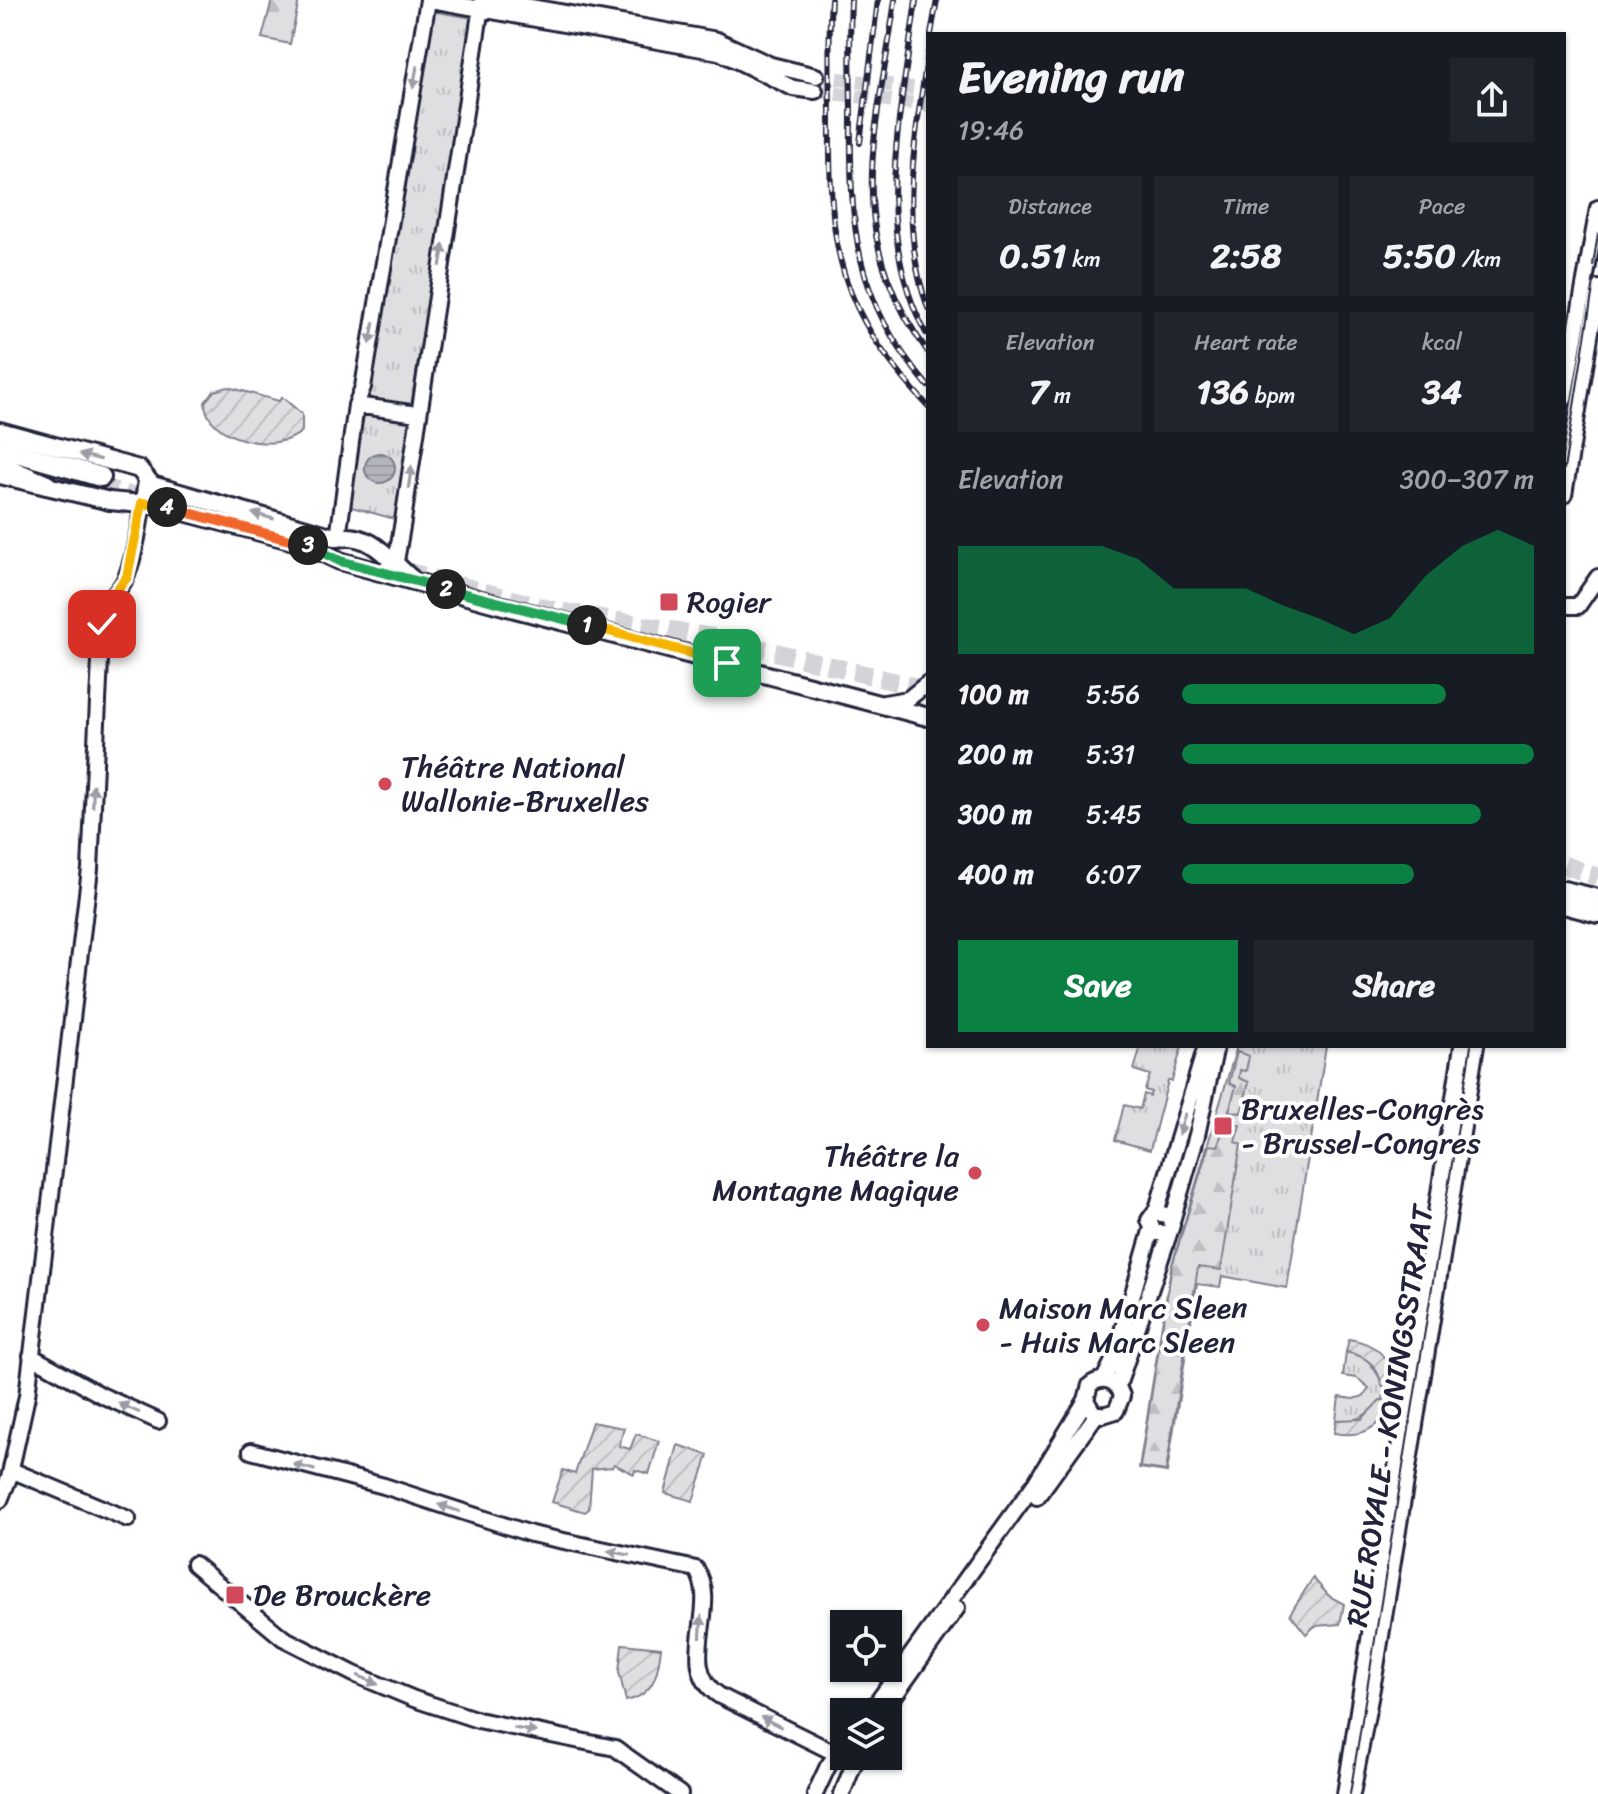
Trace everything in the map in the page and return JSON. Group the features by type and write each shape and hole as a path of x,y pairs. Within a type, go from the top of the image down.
{"highway":[{"path":"0,446 43,445"},
{"path":"0,446 100,482 0,459"},
{"path":"0,465 47,485"}],"main road":[{"path":"0,431 139,469 146,481 338,538 367,542 396,561 413,580"},
{"path":"0,475 110,501 142,503 302,543 340,561 876,703 906,705 926,716"},
{"path":"338,538 334,550 340,561"},
{"path":"1566,890 1598,898"},
{"path":"1566,906 1598,914"}],"street":[{"path":"338,538 356,405 363,387 429,0 481,5 666,36"},
{"path":"492,0 666,36 771,71 793,88 815,84"},
{"path":"381,572 396,561 481,5"},
{"path":"1566,388 1598,208"},
{"path":"1566,483 1598,288"},
{"path":"356,405 417,414"},
{"path":"0,1500 25,1410 91,860 102,618 110,596 127,577 146,481"},
{"path":"1566,606 1578,606 1598,577"},
{"path":"906,705 926,687"},
{"path":"1097,1414 1110,1414 1119,1406 1122,1396 1111,1382 1114,1359 1151,1231 1149,1220 1155,1213 1214,1048"},
{"path":"1111,1382 1135,1342 1170,1227 1214,1048"},
{"name":"RUE ROYALE - KONINGSSTRAAT","path":"1352,1794 1378,1651 1462,1048"},
{"name":"RUE ROYALE - KONINGSSTRAAT","path":"1345,1794 1476,1048"},
{"path":"1155,1213 1165,1213 1170,1227"},
{"path":"1151,1231 1160,1236 1170,1227"},
{"path":"31,1356 101,1395 158,1421"},
{"path":"880,1698 1036,1482 1086,1400 1090,1385 1111,1382"},
{"path":"1086,1400 1097,1414"},
{"path":"893,1698 1097,1414"},
{"path":"251,1451 384,1486 531,1534 696,1569 703,1585 700,1669 707,1686 720,1696 830,1746"},
{"path":"12,1463 128,1519"},
{"path":"194,1564 283,1638 305,1650 394,1691 449,1712 492,1724 615,1748 680,1794"},
{"path":"815,1794 830,1768"},
{"path":"842,1794 852,1770"}],"green space":[{"path":"272,0 299,0 290,44 262,38"},
{"path":"431,11 473,18 411,407 370,401 369,398"},
{"path":"228,387 279,401 282,397 302,414 302,431 277,442 244,440 229,434 208,415 205,402 214,391"},
{"path":"364,414 410,420 411,437 398,520 348,506"},
{"path":"1140,1048 1181,1048 1172,1081 1168,1081 1150,1150 1115,1140 1124,1105 1140,1109 1144,1094 1150,1096 1151,1092 1145,1090 1150,1075 1134,1070"},
{"path":"1236,1048 1326,1048 1287,1288 1222,1276 1220,1287 1197,1284 1167,1472 1139,1468 1171,1268"},
{"path":"1237,1052 1249,1056 1246,1071 1240,1070 1239,1078 1249,1082 1241,1113 1229,1111 1236,1086 1229,1083"},
{"path":"1225,1122 1240,1125 1235,1142 1241,1144 1221,1270 1198,1267 1166,1471 1140,1467 1172,1266 1209,1145 1218,1146"},
{"path":"1349,1339 1367,1344 1381,1354 1390,1368 1392,1387 1382,1386 1375,1368 1366,1360 1346,1352"},
{"path":"1346,1352 1367,1358 1385,1386 1383,1400 1374,1408 1364,1416 1344,1421 1336,1420 1339,1397 1353,1399 1364,1396 1369,1388 1357,1378 1343,1376"},
{"path":"1380,1400 1389,1401 1382,1419 1376,1425 1353,1434 1334,1433 1336,1420 1362,1419"},
{"path":"592,1422 624,1428 619,1446 630,1449 636,1434 659,1441 649,1474 635,1470 634,1474 614,1464 612,1467 592,1469 589,1509 585,1512 552,1502 563,1470 575,1474"},
{"path":"678,1445 708,1455 693,1501 665,1493"},
{"path":"1313,1578 1329,1596 1344,1604 1340,1624 1315,1626 1306,1634 1290,1614"},
{"path":"622,1644 661,1648 653,1682 643,1694 626,1701 619,1672"}],"shaded area":[{"path":"380,453 391,457 395,468 391,479 380,483 369,479 365,468 369,457"}],"tunnel":[{"path":"816,76 926,90"},
{"path":"815,91 926,105"},
{"path":"99,486 150,501"},
{"path":"406,571 553,610 719,638 926,690"},
{"path":"1566,866 1598,877"}],"tram line":[{"path":"1593,265 1598,234"},
{"path":"1566,457 1598,257"},
{"path":"1350,1794 1471,1048"}],"railway":[{"path":"831,0 830,167 837,243 857,308 898,371 926,404"},
{"path":"851,0 852,193 861,260 884,322 926,383"},
{"path":"860,143 878,0"},
{"path":"895,0 874,139 874,223 883,265 901,308 926,349"},
{"path":"916,0 898,126 895,212 899,253 909,294 926,333"},
{"path":"931,32 937,0"},
{"path":"926,66 914,149 911,213 919,277 926,301"}],"place":[{"name":"Rogier","path":"669,602"},
{"name":"Théâtre National Wallonie-Bruxelles","path":"385,784"},
{"name":"Bruxelles-Congrès - Brussel-Congres","path":"1223,1126"},
{"name":"Théâtre la Montagne Magique","path":"975,1173"},
{"name":"Maison Marc Sleen - Huis Marc Sleen","path":"983,1325"},
{"name":"De Brouckère","path":"235,1595"}],"route":[{"path":"102,624 110,596 127,577 142,503 302,543 340,561 496,604 727,663"}]}
